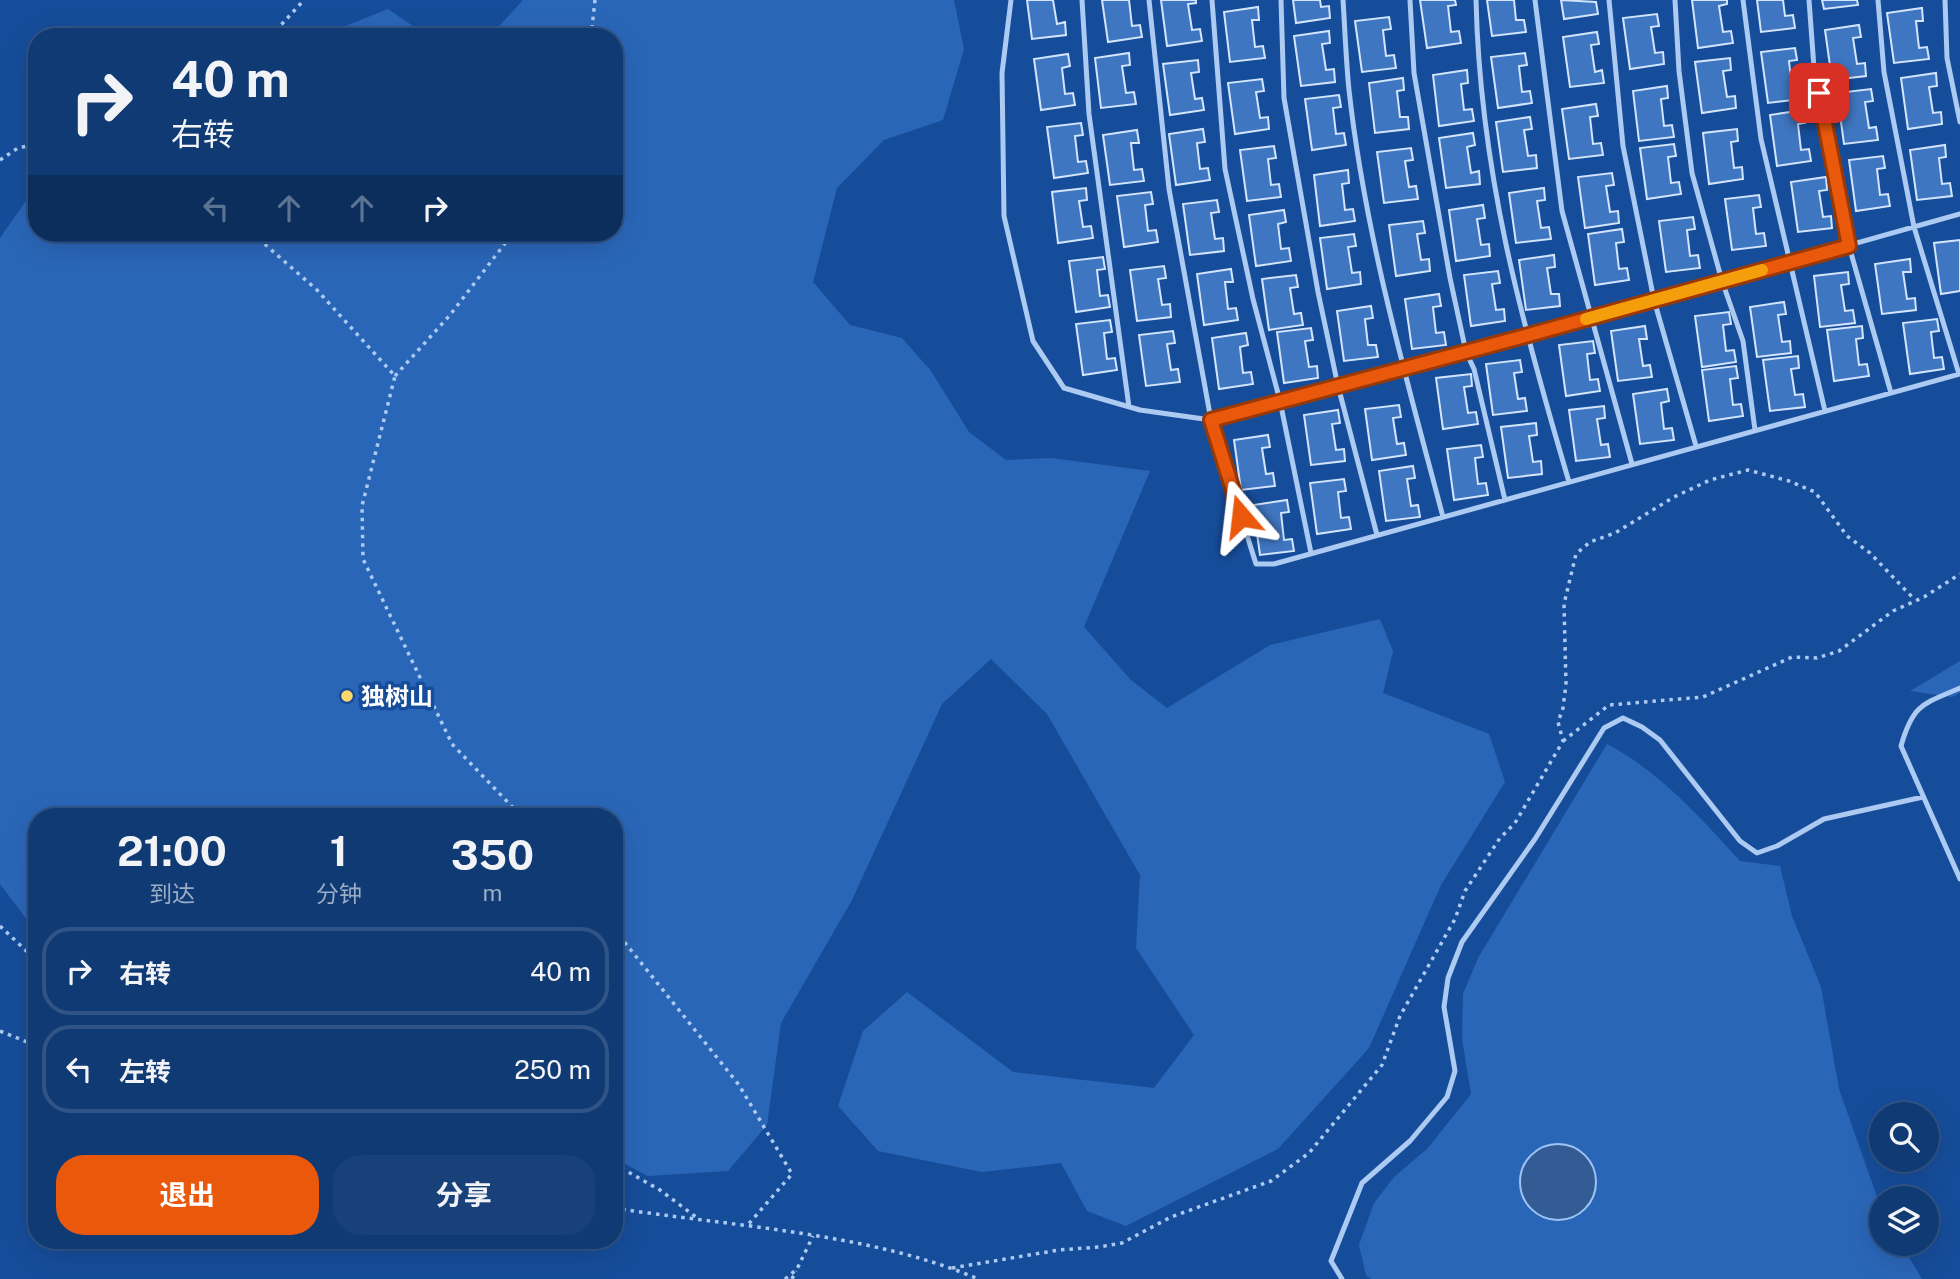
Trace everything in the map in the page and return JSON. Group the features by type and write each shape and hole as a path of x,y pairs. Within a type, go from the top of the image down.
{"lane":[{"path":"1011,0 1002,73 1004,216 1033,341 1064,388 1129,407 1211,420 1525,336 1960,214"},
{"path":"1082,0 1089,114 1129,407"},
{"path":"1149,0 1169,189 1211,420 1256,564 1274,564 1959,374 1914,227 1884,72 1878,0"},
{"path":"1212,0 1225,169 1253,299 1280,401 1311,553"},
{"path":"1281,0 1284,98 1318,292 1338,386 1377,535"},
{"path":"1343,0 1349,91 1369,214 1404,368 1443,517"},
{"path":"1410,0 1414,73 1466,352 1474,369 1504,500"},
{"path":"1476,0 1478,72 1499,222 1525,336 1569,482"},
{"path":"1535,0 1562,211 1632,464"},
{"path":"1609,0 1623,146 1654,300 1696,446"},
{"path":"1675,0 1679,71 1692,173 1722,281 1743,341 1755,430"},
{"path":"1743,0 1760,139 1825,411"},
{"path":"1809,0 1814,68 1849,246 1891,393"},
{"path":"1945,0 1947,58 1960,122"},
{"path":"1960,688 1919,706 1906,726 1901,746 1960,879"},
{"path":"1342,1279 1331,1261 1362,1183 1410,1141 1447,1097 1455,1071 1444,1007 1448,978 1462,942 1535,839 1604,728 1623,718 1643,727 1660,740 1740,841 1757,853 1777,846 1824,819 1923,797"}],"path":[{"path":"278,28 304,0"},
{"path":"592,28 595,0"},
{"path":"0,160 18,148 28,146"},
{"path":"262,242 317,290 395,376"},
{"path":"506,242 450,315 395,376 362,506 363,559 452,744 513,808"},
{"path":"1563,740 1558,722 1566,684 1564,604 1576,554 1590,542 1615,533 1674,496 1710,480 1748,470 1789,481 1815,492 1847,536 1870,553 1915,600"},
{"path":"952,1268 1122,1242 1171,1217 1271,1181 1309,1153 1382,1065 1400,1016 1455,919 1465,891 1500,838 1515,823 1563,740 1609,705 1703,697 1792,657 1817,658 1839,651 1893,611 1960,573"},
{"path":"0,926 28,952"},
{"path":"623,940 739,1085 792,1174 746,1227"},
{"path":"0,1031 28,1042"},
{"path":"623,1169 660,1190 701,1221"},
{"path":"623,1209 841,1240 952,1268 978,1279"},
{"path":"792,1279 813,1236"},
{"path":"785,1279 797,1269"}],"shaded area":[{"path":"523,0 954,0 964,49 943,120 884,140 837,188 813,282 850,325 902,338 931,371 969,432 1006,460 1051,458 1150,471 1084,627 1131,680 1167,708 1270,645 1380,619 1393,651 1383,693 1489,734 1505,782 1441,885 1369,1048 1278,1149 1126,1226 1087,1211 1061,1163 982,1172 878,1151 838,1106 863,1031 907,992 1013,1072 1154,1088 1194,1035 1136,948 1140,875 1047,714 991,659 942,704 852,900 781,1023 767,1125 728,1171 648,1176 623,1163 623,808 28,808 28,921 0,884 0,238 28,198 28,242 623,242 623,28 497,28"},
{"path":"388,9 416,28 340,28"},
{"path":"1960,661 1960,693 1952,697 1910,691"},
{"path":"1607,744 1645,768 1694,812 1740,861 1780,866 1792,916 1821,987 1839,1089 1873,1186 1869,1186 1869,1256 1908,1256 1922,1279 1371,1279 1366,1275 1359,1245 1374,1203 1394,1177 1427,1149 1471,1094 1462,1038 1463,994 1478,958"},
{"path":"1558,1144 1572,1147 1585,1155 1593,1168 1596,1182 1593,1196 1585,1209 1572,1217 1558,1220 1544,1217 1531,1209 1523,1196 1520,1182 1523,1168 1531,1155 1544,1147"}],"building":[{"path":"1027,0 1053,0 1057,24 1065,22 1066,35 1032,39"},
{"path":"1102,0 1129,0 1132,26 1140,25 1142,37 1108,42"},
{"path":"1161,0 1196,0 1196,3 1188,4 1192,30 1200,29 1202,41 1167,46"},
{"path":"1293,0 1320,0 1321,7 1329,6 1330,18 1296,23"},
{"path":"1420,0 1455,0 1456,5 1448,6 1451,32 1459,31 1461,43 1427,48"},
{"path":"1487,0 1514,0 1516,20 1524,20 1526,32 1492,36"},
{"path":"1561,0 1596,2 1598,14 1564,19"},
{"path":"1692,0 1727,0 1727,4 1719,6 1723,32 1731,31 1733,43 1698,48"},
{"path":"1757,0 1783,0 1785,16 1793,15 1795,28 1761,32"},
{"path":"1822,0 1857,0 1858,5 1824,9"},
{"path":"1258,7 1259,20 1252,20 1255,47 1263,46 1265,58 1230,62 1224,12"},
{"path":"1922,8 1923,21 1916,21 1919,48 1927,47 1929,59 1894,63 1887,13"},
{"path":"1657,14 1659,26 1651,27 1655,53 1663,52 1664,64 1630,69 1623,18"},
{"path":"1389,17 1391,29 1383,30 1386,56 1394,55 1396,68 1362,72 1355,21"},
{"path":"1859,25 1861,37 1853,38 1857,64 1865,63 1866,76 1832,80 1825,30"},
{"path":"1329,31 1330,43 1322,44 1326,70 1334,69 1335,82 1301,86 1294,36"},
{"path":"1597,32 1599,44 1591,45 1595,72 1602,70 1604,83 1570,87 1563,37"},
{"path":"1795,48 1797,60 1789,61 1792,87 1800,86 1802,99 1768,103 1761,52"},
{"path":"1129,53 1130,65 1122,66 1126,93 1134,92 1136,104 1101,108 1095,58"},
{"path":"1525,53 1527,65 1519,66 1522,92 1530,91 1532,103 1498,108 1491,57"},
{"path":"1068,54 1070,66 1062,68 1065,94 1073,93 1075,105 1041,110 1034,59"},
{"path":"1730,58 1731,70 1723,71 1727,97 1735,96 1736,108 1702,113 1695,62"},
{"path":"1198,60 1199,72 1191,73 1195,99 1202,98 1204,110 1170,115 1163,64"},
{"path":"1467,70 1468,83 1461,84 1464,110 1472,109 1474,121 1439,126 1433,75"},
{"path":"1936,73 1937,86 1929,87 1933,113 1941,112 1942,124 1908,129 1901,78"},
{"path":"1403,78 1404,90 1397,91 1400,117 1408,117 1409,129 1375,133 1369,83"},
{"path":"1262,79 1264,91 1256,92 1260,118 1268,117 1269,129 1235,134 1228,83"},
{"path":"1667,86 1668,98 1661,99 1664,126 1672,125 1674,137 1639,141 1633,91"},
{"path":"1871,89 1873,101 1865,102 1869,128 1876,127 1878,140 1844,144 1837,93"},
{"path":"1339,95 1341,107 1333,108 1336,134 1344,133 1346,145 1312,150 1305,99"},
{"path":"1596,104 1598,116 1590,117 1593,144 1601,143 1603,155 1569,159 1562,109"},
{"path":"1804,110 1805,123 1798,124 1801,150 1809,149 1811,161 1777,166 1770,115"},
{"path":"1530,117 1532,129 1524,130 1528,156 1536,155 1537,168 1503,172 1496,122"},
{"path":"1081,123 1083,135 1075,136 1078,162 1086,161 1088,173 1054,178 1047,127"},
{"path":"1203,129 1205,142 1197,143 1200,169 1208,168 1210,180 1176,185 1169,134"},
{"path":"1737,129 1738,141 1731,142 1734,168 1742,167 1743,179 1709,184 1703,133"},
{"path":"1137,130 1139,143 1131,143 1134,170 1142,169 1144,181 1110,185 1103,135"},
{"path":"1473,133 1475,145 1467,147 1471,173 1479,171 1480,184 1446,188 1439,138"},
{"path":"1674,144 1676,156 1668,157 1671,183 1679,182 1681,194 1647,199 1640,148"},
{"path":"1945,145 1946,157 1939,158 1942,184 1950,183 1952,196 1917,200 1910,150"},
{"path":"1274,146 1276,158 1268,159 1271,185 1279,184 1281,197 1247,201 1240,150"},
{"path":"1411,148 1413,160 1405,161 1409,187 1416,186 1418,199 1384,203 1377,152"},
{"path":"1883,156 1885,168 1877,169 1880,195 1888,194 1890,206 1856,211 1849,160"},
{"path":"1348,170 1349,183 1342,184 1345,210 1353,209 1355,221 1320,226 1314,175"},
{"path":"1612,173 1614,185 1606,186 1610,212 1618,211 1619,223 1585,228 1578,177"},
{"path":"1826,177 1827,190 1819,191 1823,217 1831,216 1832,228 1798,232 1791,182"},
{"path":"1086,188 1087,200 1079,201 1083,227 1091,226 1093,238 1058,243 1052,192"},
{"path":"1544,188 1545,200 1537,201 1541,228 1549,227 1551,239 1516,243 1509,193"},
{"path":"1151,192 1153,204 1145,205 1148,231 1156,230 1158,242 1124,247 1117,196"},
{"path":"1759,195 1761,207 1753,208 1756,234 1764,233 1766,246 1732,250 1725,199"},
{"path":"1217,200 1219,212 1211,213 1215,239 1223,238 1224,251 1190,255 1183,204"},
{"path":"1483,205 1485,218 1477,219 1481,245 1489,244 1490,256 1456,261 1449,210"},
{"path":"1284,210 1286,222 1278,224 1281,249 1289,248 1291,261 1256,266 1249,215"},
{"path":"1693,217 1695,229 1687,230 1690,256 1698,255 1700,268 1666,272 1659,221"},
{"path":"1423,221 1425,233 1417,234 1421,260 1429,259 1430,271 1396,276 1389,225"},
{"path":"1622,229 1624,242 1616,243 1619,269 1627,268 1629,280 1595,285 1588,234"},
{"path":"1354,234 1356,246 1348,247 1352,273 1360,272 1361,284 1327,289 1320,238"},
{"path":"1960,240 1960,291 1941,294 1934,243"},
{"path":"1554,255 1555,267 1547,268 1551,294 1559,294 1560,306 1526,310 1519,260"},
{"path":"1103,257 1105,269 1097,270 1100,296 1108,295 1110,307 1076,312 1069,261"},
{"path":"1910,259 1911,272 1903,272 1907,299 1915,298 1916,310 1882,314 1875,264"},
{"path":"1164,266 1166,278 1158,279 1162,305 1170,304 1171,317 1137,321 1130,270"},
{"path":"1231,269 1233,282 1225,282 1228,309 1236,308 1238,320 1204,325 1197,274"},
{"path":"1498,271 1500,283 1492,284 1496,310 1504,309 1505,321 1471,326 1464,275"},
{"path":"1848,272 1849,284 1841,285 1845,311 1853,310 1855,323 1820,327 1814,276"},
{"path":"1296,275 1298,287 1290,288 1294,314 1301,313 1303,325 1269,330 1262,279"},
{"path":"1439,294 1441,306 1433,307 1436,333 1444,332 1446,345 1412,349 1405,299"},
{"path":"1784,302 1786,314 1778,315 1782,342 1790,341 1791,353 1757,357 1750,307"},
{"path":"1371,306 1373,318 1365,319 1368,345 1376,345 1378,357 1344,361 1337,311"},
{"path":"1729,312 1731,324 1723,325 1726,351 1734,350 1736,362 1702,367 1695,316"},
{"path":"1937,319 1939,331 1931,332 1934,358 1942,357 1944,369 1910,374 1903,323"},
{"path":"1110,320 1112,332 1104,333 1107,359 1115,358 1117,370 1083,375 1076,324"},
{"path":"1645,326 1647,339 1639,339 1643,366 1650,365 1652,377 1618,381 1611,331"},
{"path":"1862,326 1863,338 1856,339 1859,365 1867,364 1869,376 1834,381 1827,330"},
{"path":"1311,328 1313,340 1305,341 1309,367 1317,366 1318,378 1284,383 1277,332"},
{"path":"1173,331 1175,343 1167,344 1171,370 1178,369 1180,382 1146,386 1139,335"},
{"path":"1246,333 1248,345 1240,347 1243,373 1251,372 1253,384 1219,389 1212,338"},
{"path":"1593,341 1595,353 1587,354 1590,380 1598,379 1600,391 1566,396 1559,345"},
{"path":"1798,356 1799,368 1791,369 1795,395 1803,394 1805,407 1770,411 1763,360"},
{"path":"1520,360 1522,372 1514,373 1518,399 1525,398 1527,411 1493,415 1486,364"},
{"path":"1736,366 1738,378 1730,379 1733,405 1741,404 1743,416 1709,421 1702,370"},
{"path":"1471,374 1472,386 1464,387 1468,413 1476,412 1478,424 1443,429 1436,378"},
{"path":"1667,389 1669,401 1661,403 1664,429 1672,428 1674,440 1640,444 1633,394"},
{"path":"1399,405 1401,417 1393,418 1397,444 1404,443 1406,455 1372,460 1365,409"},
{"path":"1604,406 1605,418 1597,419 1601,445 1608,444 1610,457 1576,461 1569,410"},
{"path":"1338,410 1340,423 1332,424 1336,450 1344,449 1345,461 1311,465 1304,415"},
{"path":"1536,423 1537,435 1529,436 1533,462 1541,461 1542,474 1508,478 1501,427"},
{"path":"1268,435 1270,447 1262,448 1266,474 1273,473 1275,486 1241,490 1234,440"},
{"path":"1481,445 1483,457 1475,458 1478,484 1486,483 1488,495 1454,500 1447,449"},
{"path":"1413,466 1415,478 1407,479 1411,506 1418,505 1420,517 1386,521 1379,471"},
{"path":"1344,479 1346,491 1338,492 1341,518 1349,517 1351,529 1317,534 1310,483"},
{"path":"1287,500 1289,512 1281,513 1284,540 1292,539 1294,551 1260,555 1253,505"}],"slow traffic":[{"path":"1586,319 1762,270"}],"place":[{"name":"独树山","path":"347,696"}],"route":[{"path":"1241,516 1211,420 1849,246 1819,93"}]}
